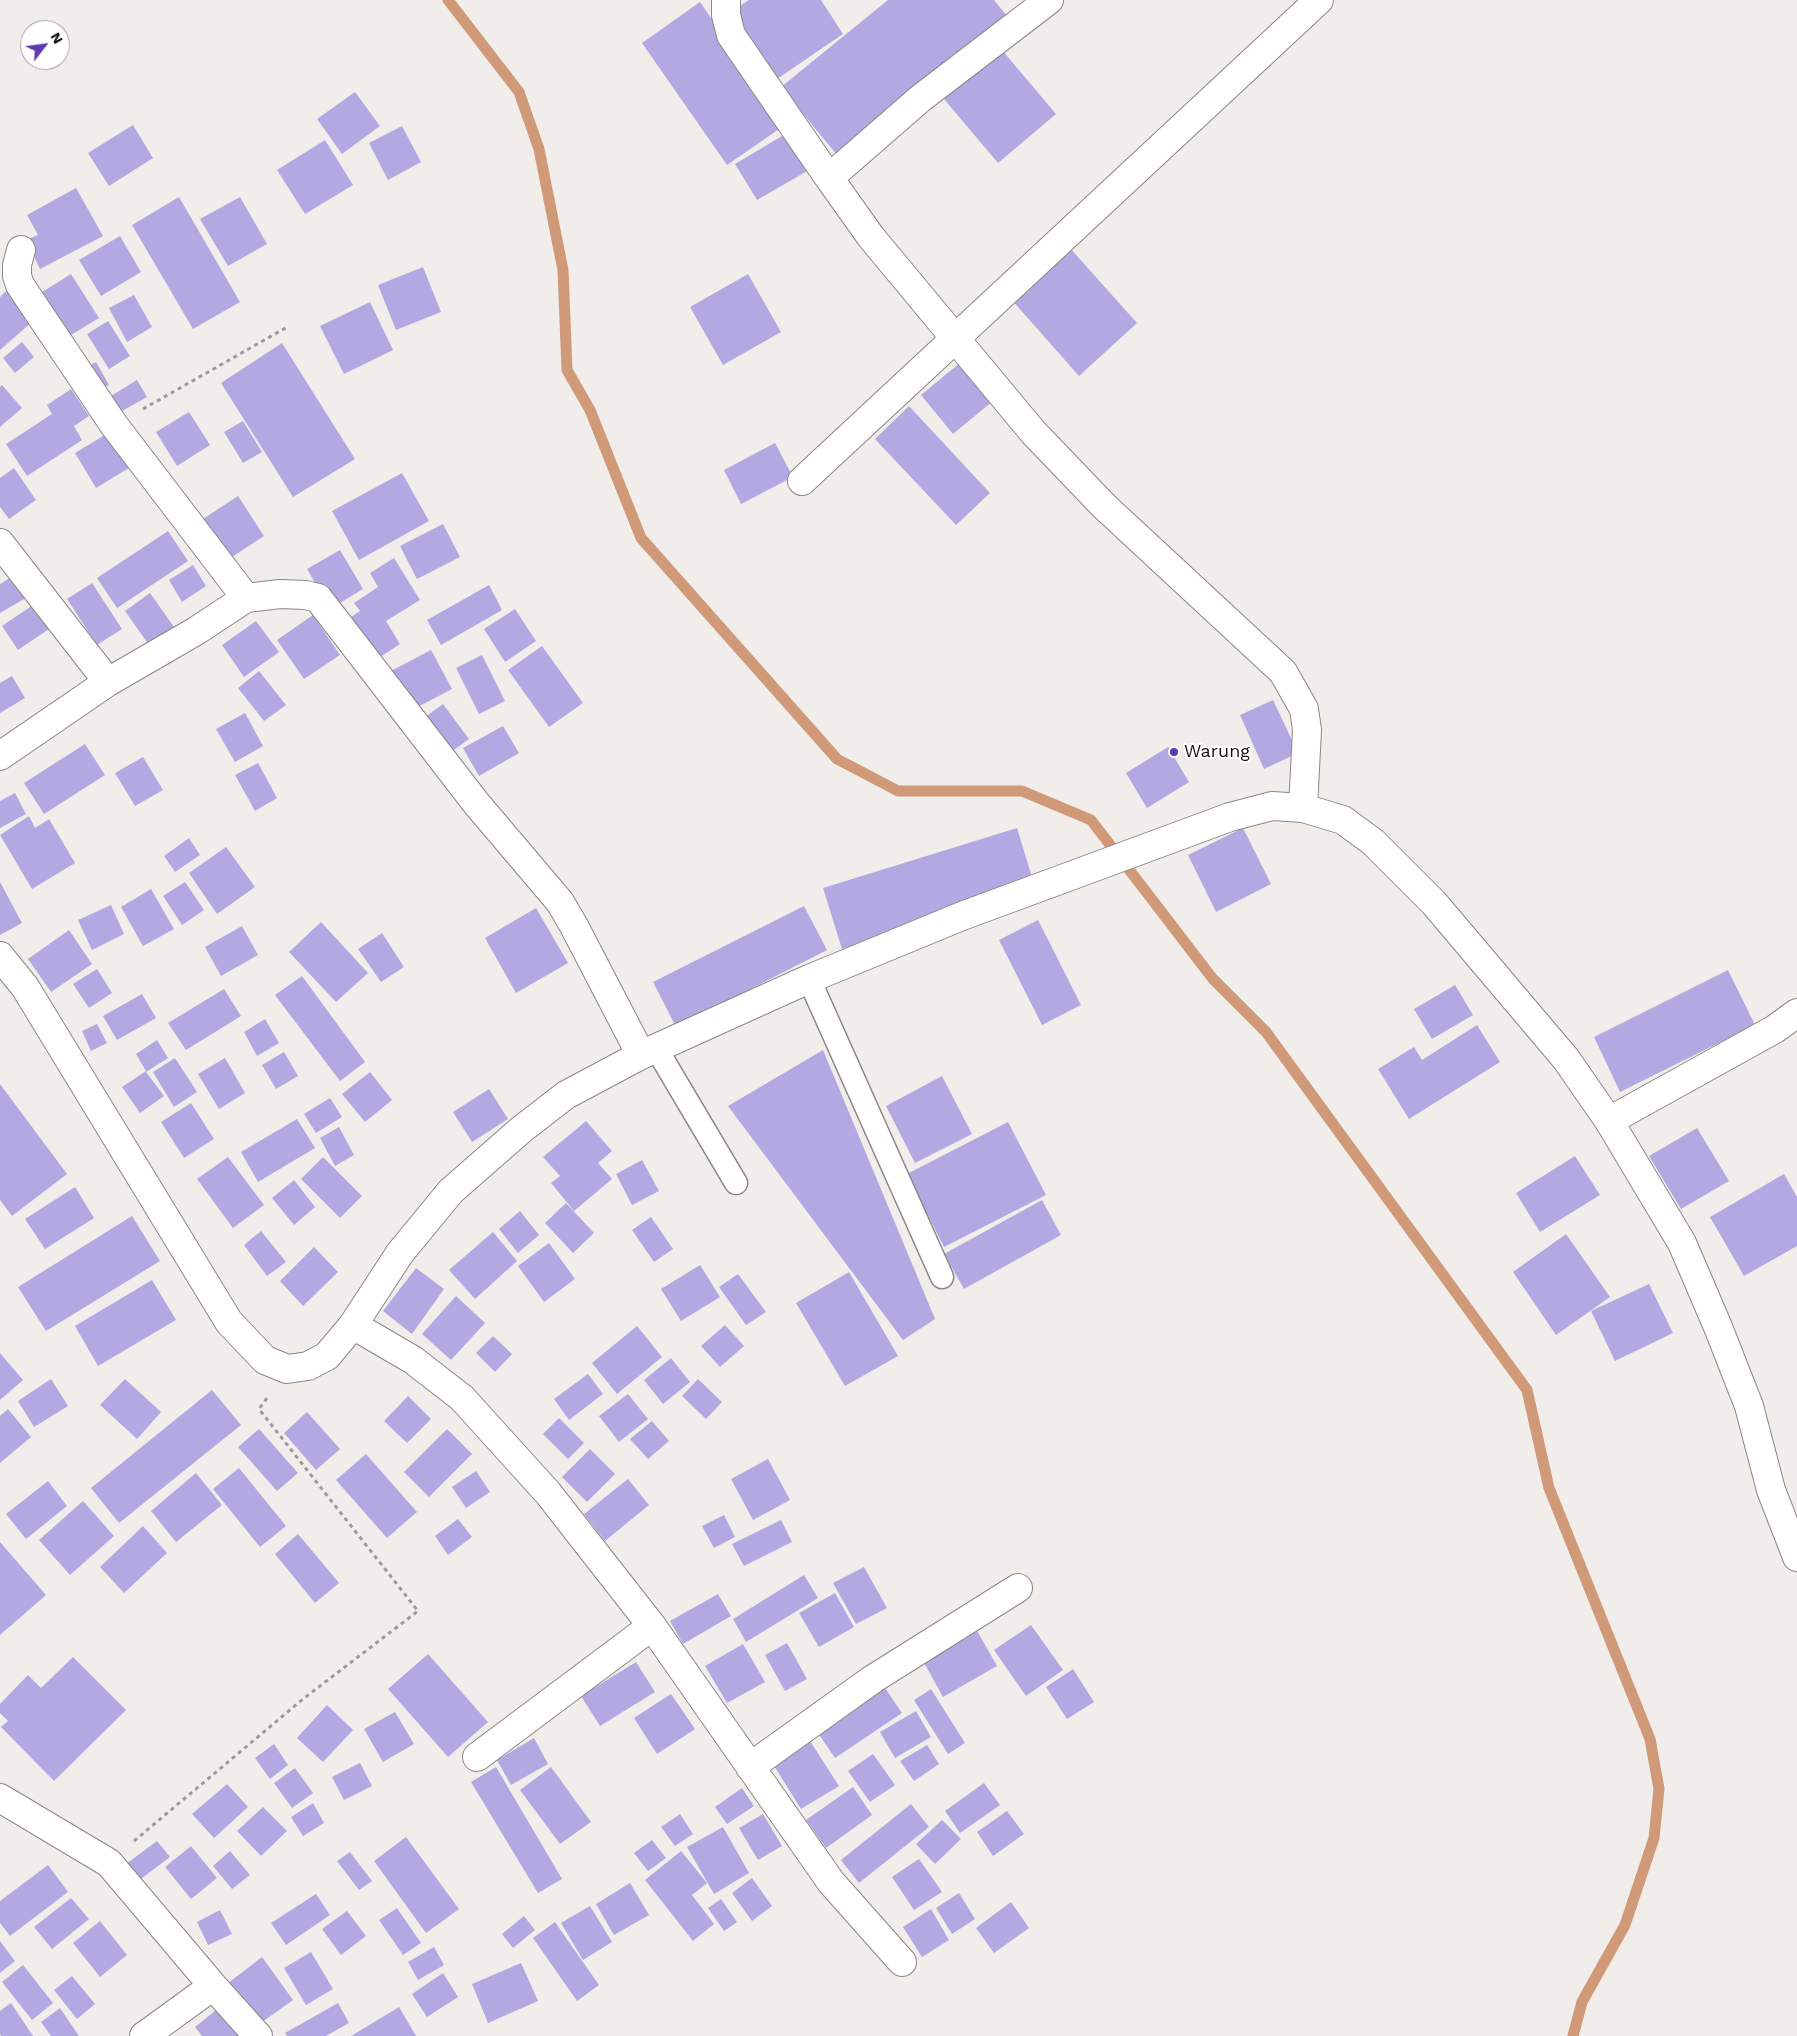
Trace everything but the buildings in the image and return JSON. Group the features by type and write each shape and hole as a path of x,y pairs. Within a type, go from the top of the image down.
{"street":[{"path":"726,0 726,15 731,34 871,237 1033,432 1104,506 1283,672 1304,709 1307,730 1303,808"},
{"path":"829,178 921,98 1049,0"},
{"path":"802,481 1318,0"},
{"path":"21,250 16,265 20,285 114,425 246,598"},
{"path":"0,542 108,682"},
{"path":"0,756 108,682 196,631 246,598 280,594 305,594 318,598 476,803 560,902 649,1052"},
{"path":"0,956 25,986 229,1322 265,1360 287,1369 308,1366 327,1356 353,1325 400,1253 451,1191 522,1128 566,1095 649,1052 809,979 962,916 1230,817 1272,806 1303,808 1344,820 1373,842 1434,903 1566,1059 1609,1121 1686,1251 1749,1406 1771,1490 1797,1557"},
{"path":"1609,1121 1775,1029 1797,1014"},
{"path":"353,1325 413,1360 462,1398 548,1493 652,1626 832,1882 902,1962"},
{"path":"750,1767 873,1679 1018,1588"},
{"path":"478,1758 652,1626"},
{"path":"0,1798 109,1862 258,2036"},
{"path":"144,2036 214,1986"}],"lane":[{"path":"809,979 942,1277"},
{"path":"649,1052 736,1183"}],"path":[{"path":"114,425 289,326"},
{"path":"109,1862 304,1699 418,1611 259,1409 287,1369"}],"waterway":[{"path":"448,0 519,92 539,149 563,270 567,370 590,410 641,538 837,759 898,791 1022,791 1091,820 1213,979 1266,1032 1527,1390 1549,1488 1650,1739 1659,1789 1654,1838 1625,1925 1582,2002 1573,2036"}],"place":[{"name":"Warung","path":"1174,752"}]}
